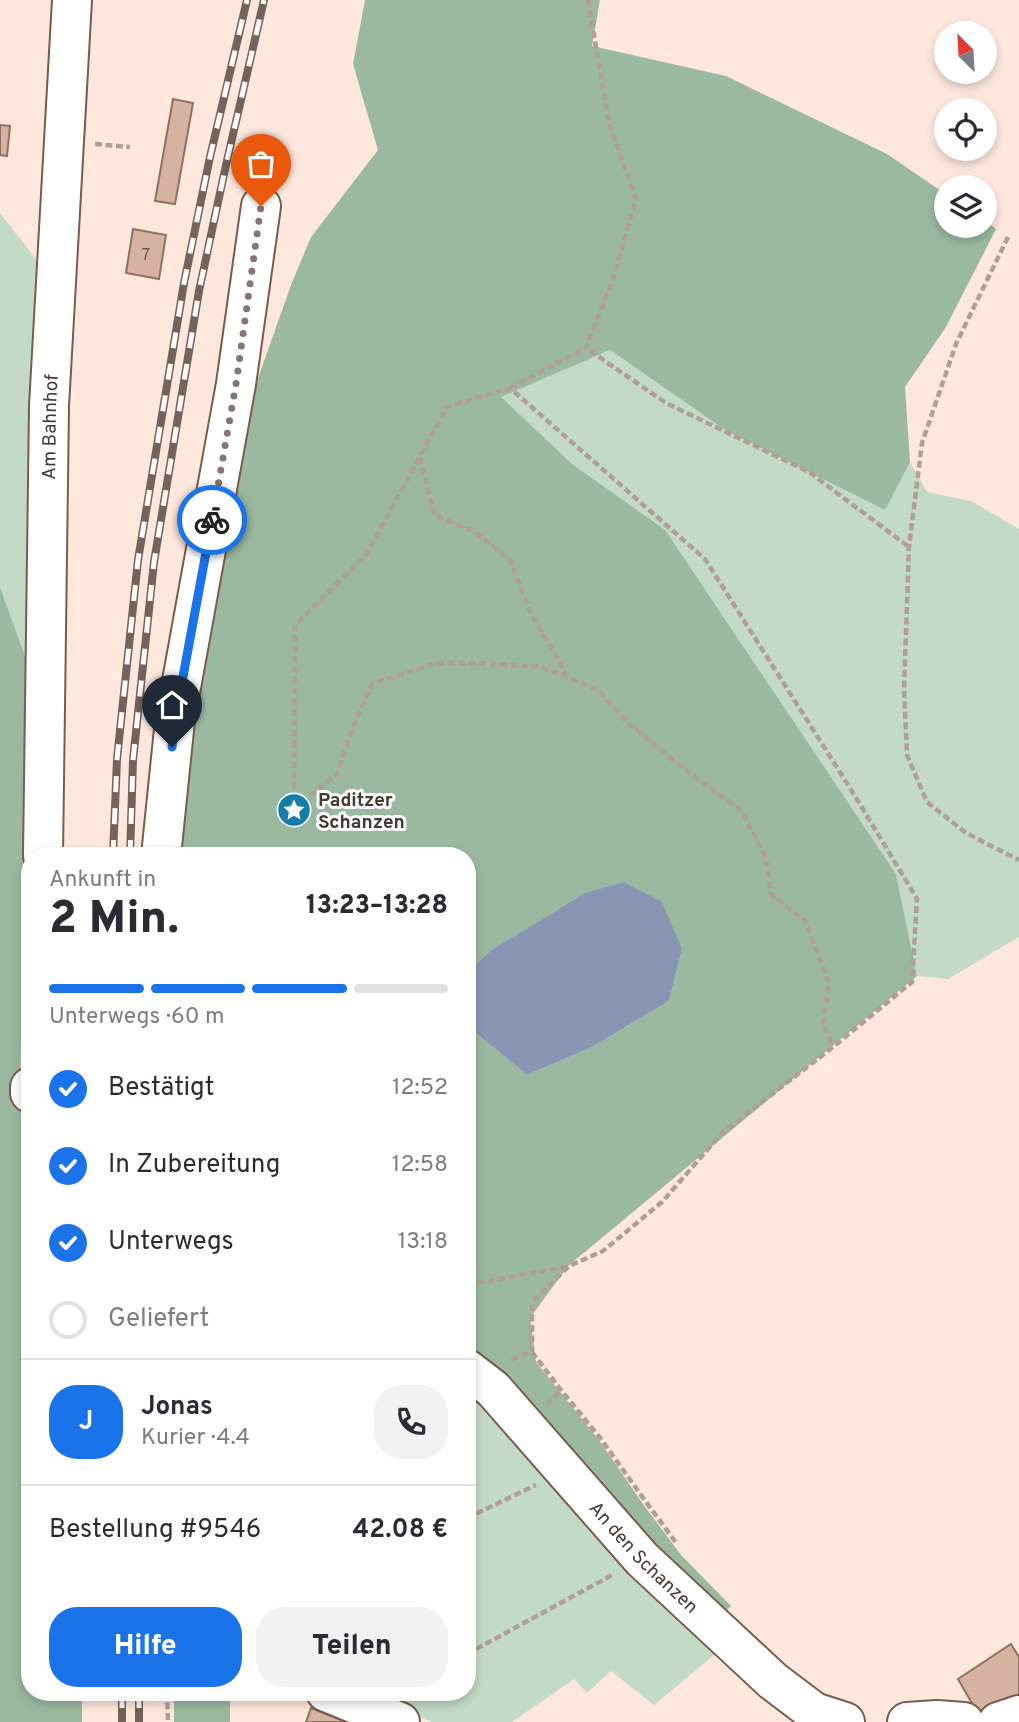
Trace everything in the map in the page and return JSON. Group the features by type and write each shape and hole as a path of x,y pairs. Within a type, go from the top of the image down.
{"street":[{"name":"Am Bahnhof","path":"43,847 49,406 72,0"},
{"path":"162,847 175,720 236,384 261,206"},
{"name":"An den Schanzen","path":"476,1376 493,1389 642,1559 773,1681 814,1712 842,1722"},
{"path":"348,1701 400,1722"},
{"path":"998,1722 1019,1715"},
{"path":"907,1722 964,1722"}],"path":[{"path":"588,0 609,123 636,199 614,279 586,348 510,388 447,407 366,555 295,625 294,810 337,774 353,727 372,684 437,663 475,663 541,667 598,690 628,722 683,768 742,811 766,858 771,894 806,922 828,984 823,1023 833,1047"},
{"path":"1007,237 956,344 922,443 909,547 904,690 907,755 927,802 965,833 1019,860"},
{"path":"586,348 666,403 809,472 909,547"},
{"path":"476,1282 569,1266 603,1251 662,1202 723,1132 912,982 917,899 705,559 510,388"},
{"path":"420,456 434,514 474,531 510,560 531,614 566,677"},
{"path":"569,1266 532,1302 532,1352 601,1438 684,1553"},
{"path":"476,1369 532,1352"},
{"path":"476,1514 566,1471"},
{"path":"476,1649 642,1559"},
{"path":"167,1701 168,1722"}],"green space":[{"path":"365,0 600,0 592,46 726,76 887,154 934,186 934,238 991,238 946,327 905,387 910,462 885,510 725,430 610,350 501,397 572,464 665,530 896,874 917,976 568,1266 530,1318 536,1362 599,1440 681,1555 731,1606 720,1617 476,1368 476,1033 527,1075 592,1047 669,1001 682,949 583,894 491,950 476,964 476,847 156,847 173,706 186,550 198,515 236,474 257,381 311,237 378,150 353,64"},
{"path":"0,213 47,273 34,681 0,587"},
{"path":"610,350 725,430 885,509 910,462 927,492 971,501 1019,529 1019,937 948,979 917,976 896,874 572,464 500,397"},
{"path":"0,587 34,681 30,847 21,847 21,1701 82,1701 82,1722 0,1722"},
{"path":"476,1395 719,1651 654,1705 611,1671 587,1693 574,1679 512,1722 432,1722 382,1701 476,1701"},
{"path":"174,1701 230,1701 230,1722 174,1722"}],"water":[{"path":"623,882 662,902 682,949 669,1001 592,1047 527,1075 476,1033 476,964 491,950 583,894"}],"building":[{"path":"173,99 193,103 175,204 155,201"},
{"path":"0,125 10,126 7,156 0,155"},
{"path":"133,229 166,235 159,279 126,273"},
{"path":"1011,1644 1019,1657 1019,1706 978,1714 958,1679"},
{"path":"311,1708 346,1722 306,1722"}],"railway":[{"path":"113,847 117,759 138,560 184,283 247,0"},
{"path":"130,847 133,760 154,562 199,291 264,0"},
{"path":"122,1701 122,1722"},
{"path":"139,1701 139,1722"}],"way so far":[{"path":"212,520 236,384 261,206"}],"place":[{"name":"Paditzer Schanzen","path":"294,810"}],"route":[{"path":"172,747 212,520"}]}
